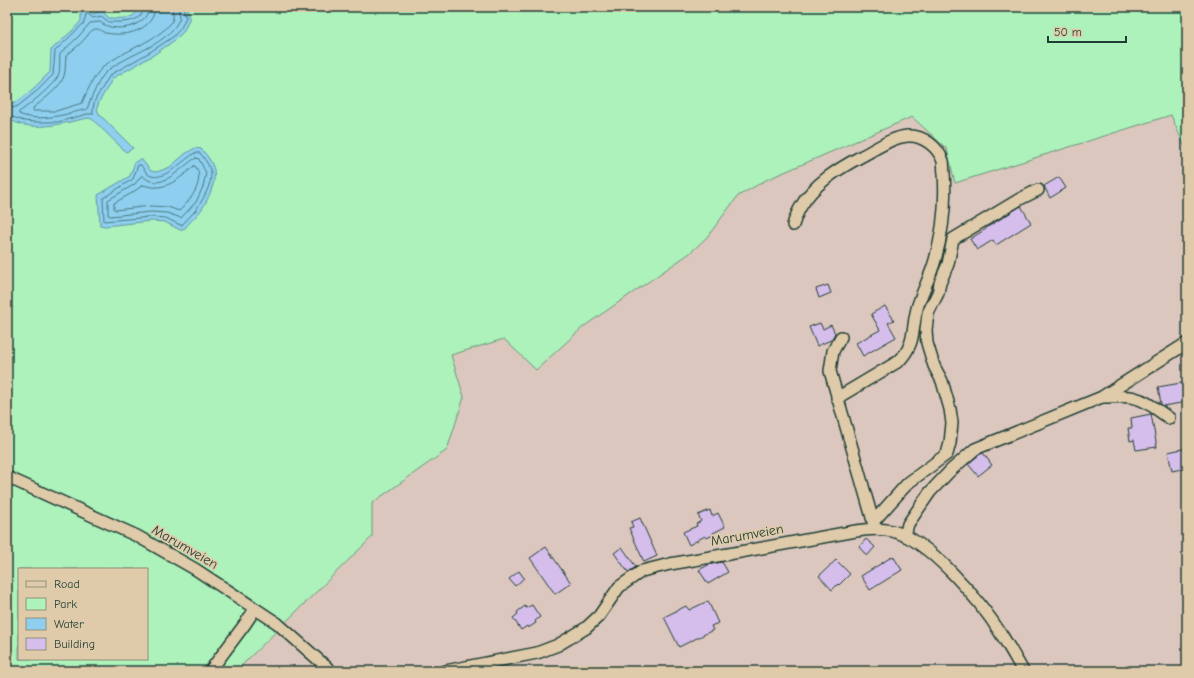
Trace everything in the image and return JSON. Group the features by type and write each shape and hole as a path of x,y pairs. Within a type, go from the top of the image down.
{"street":[{"path":"793,225 800,208 807,197 820,183 839,168 891,141 907,136 918,136 936,148 943,161 945,188 941,231 935,260 917,307 910,346 906,354 899,361 838,398"},
{"path":"950,471 947,454 950,443 952,423 942,381 934,366 927,343 928,313 938,293 940,283 948,264 953,239 1038,190"},
{"path":"841,337 833,351 830,371 874,525"},
{"path":"905,536 908,524 930,492 950,471 975,449 1102,398 1187,343"},
{"path":"1102,398 1126,396 1136,398 1148,403 1169,418"},
{"path":"874,525 908,483 947,454"},
{"name":"Marumveien","path":"7,477 156,546 195,569 281,627 331,671"},
{"name":"Marumveien","path":"445,671 537,653 558,645 586,628 599,616 620,587 642,570 856,531 874,525 893,531 921,544 954,574 1001,633 1023,671"},
{"path":"210,671 255,609"}],"green space":[{"path":"7,7 1187,7 1187,152 1171,115 955,183 947,149 912,117 766,180 738,196 707,237 690,253 583,327 536,370 504,339 451,355 464,397 447,450 372,503 372,537 236,671 7,671"}],"water":[{"path":"141,7 185,7 190,17 184,31 175,40 152,56 113,78 99,102 97,108 99,114 133,148 126,152 92,119 88,118 47,126 37,126 17,123 7,118 7,107 25,96 50,72 51,50 81,21 81,10 87,8 93,14 102,11 109,18 127,18 134,15"},
{"path":"195,148 201,149 211,161 215,175 210,193 204,205 185,228 180,230 165,222 151,221 105,226 100,225 98,195 130,176 135,162 141,159 151,171 157,172 170,167 185,154"}],"building":[{"path":"1059,177 1066,188 1050,198 1044,186"},
{"path":"1021,206 1031,223 996,245 993,240 977,250 970,239"},
{"path":"828,285 831,293 819,298 816,289"},
{"path":"885,306 894,320 888,323 896,337 863,356 856,343 880,330 871,314"},
{"path":"820,323 823,329 831,325 835,333 831,340 817,346 809,327"},
{"path":"1187,382 1187,402 1163,406 1161,404 1158,387"},
{"path":"1151,414 1157,447 1136,450 1134,440 1130,441 1128,428 1132,428 1131,418"},
{"path":"1187,448 1187,468 1172,471 1168,452"},
{"path":"983,453 992,465 978,476 968,464"},
{"path":"710,510 712,516 718,513 725,527 713,533 714,535 706,538 705,536 689,545 683,532 697,526 696,524 701,521 698,515"},
{"path":"640,518 657,556 644,562 629,528 633,527 631,522"},
{"path":"866,539 875,547 867,556 859,547"},
{"path":"546,547 571,583 555,594 530,558"},
{"path":"622,547 636,567 628,572 614,553"},
{"path":"893,556 902,570 870,590 861,576"},
{"path":"836,560 850,574 832,590 819,576"},
{"path":"722,562 728,572 708,584 699,570 708,565"},
{"path":"519,571 524,578 515,586 509,579"},
{"path":"708,601 718,623 711,626 713,630 679,647 664,617 686,606 689,610"},
{"path":"532,605 540,617 535,621 536,623 521,630 513,618 518,614 517,612 525,606 526,608"}]}
